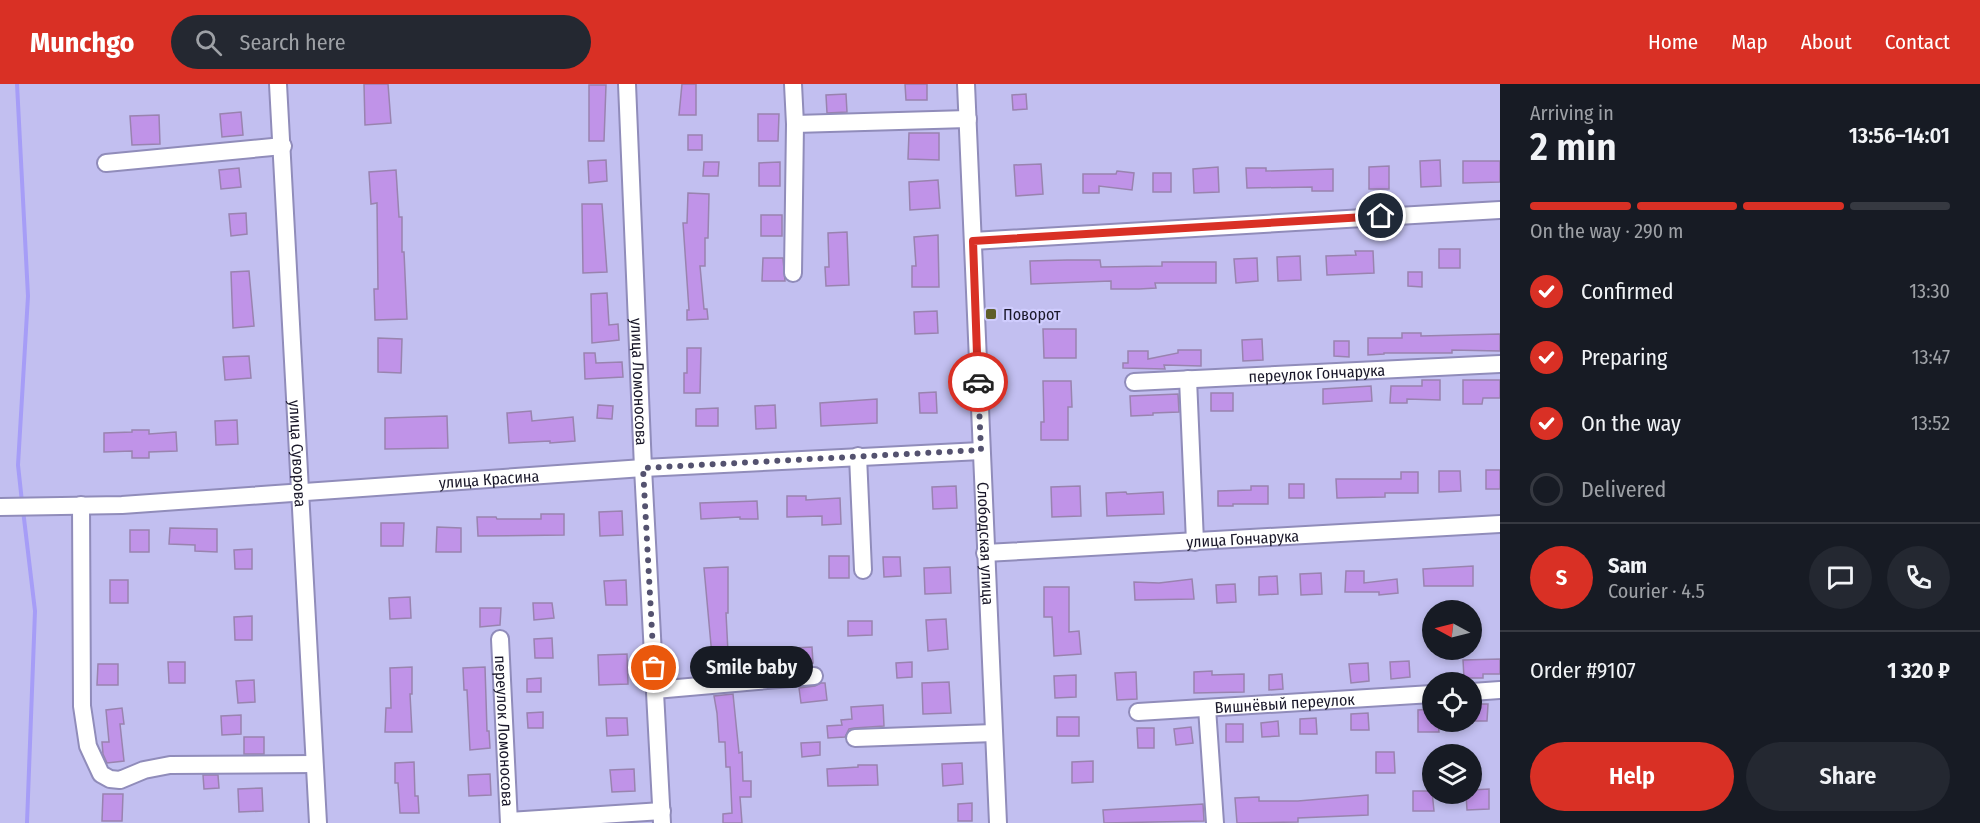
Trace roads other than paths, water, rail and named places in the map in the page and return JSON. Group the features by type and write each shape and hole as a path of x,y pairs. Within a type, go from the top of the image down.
{"street":[{"name":"улица Суворова","path":"278,84 318,823"},
{"name":"улица Ломоносова","path":"627,84 643,468 662,817"},
{"path":"793,84 795,124 793,273"},
{"name":"Слободская улица","path":"966,84 998,823"},
{"path":"795,124 968,119"},
{"path":"106,163 283,146"},
{"path":"973,241 1500,210"},
{"name":"переулок Гончарука","path":"1134,382 1500,364"},
{"path":"1188,379 1195,542"},
{"name":"улица Красина","path":"0,507 122,505 643,468 981,450"},
{"path":"858,456 863,570"},
{"path":"81,506 82,706 88,746 102,774 110,779 120,780 144,770 171,765 314,764"},
{"name":"улица Гончарука","path":"985,553 1500,524"},
{"name":"переулок Ломоносова","path":"500,639 509,822"},
{"path":"655,690 814,676"},
{"path":"1482,691 1500,690"},
{"name":"Вишнёвый переулок","path":"1138,712 1422,695"},
{"path":"1207,708 1215,823"},
{"path":"855,738 994,733"},
{"path":"509,822 662,817"}],"waterway":[{"path":"17,84 28,296 18,465 22,502"},
{"path":"23,510 35,611 27,823"}],"place":[{"name":"Поворот","path":"991,314"},
{"name":"Smile baby","path":"654,668"}]}
